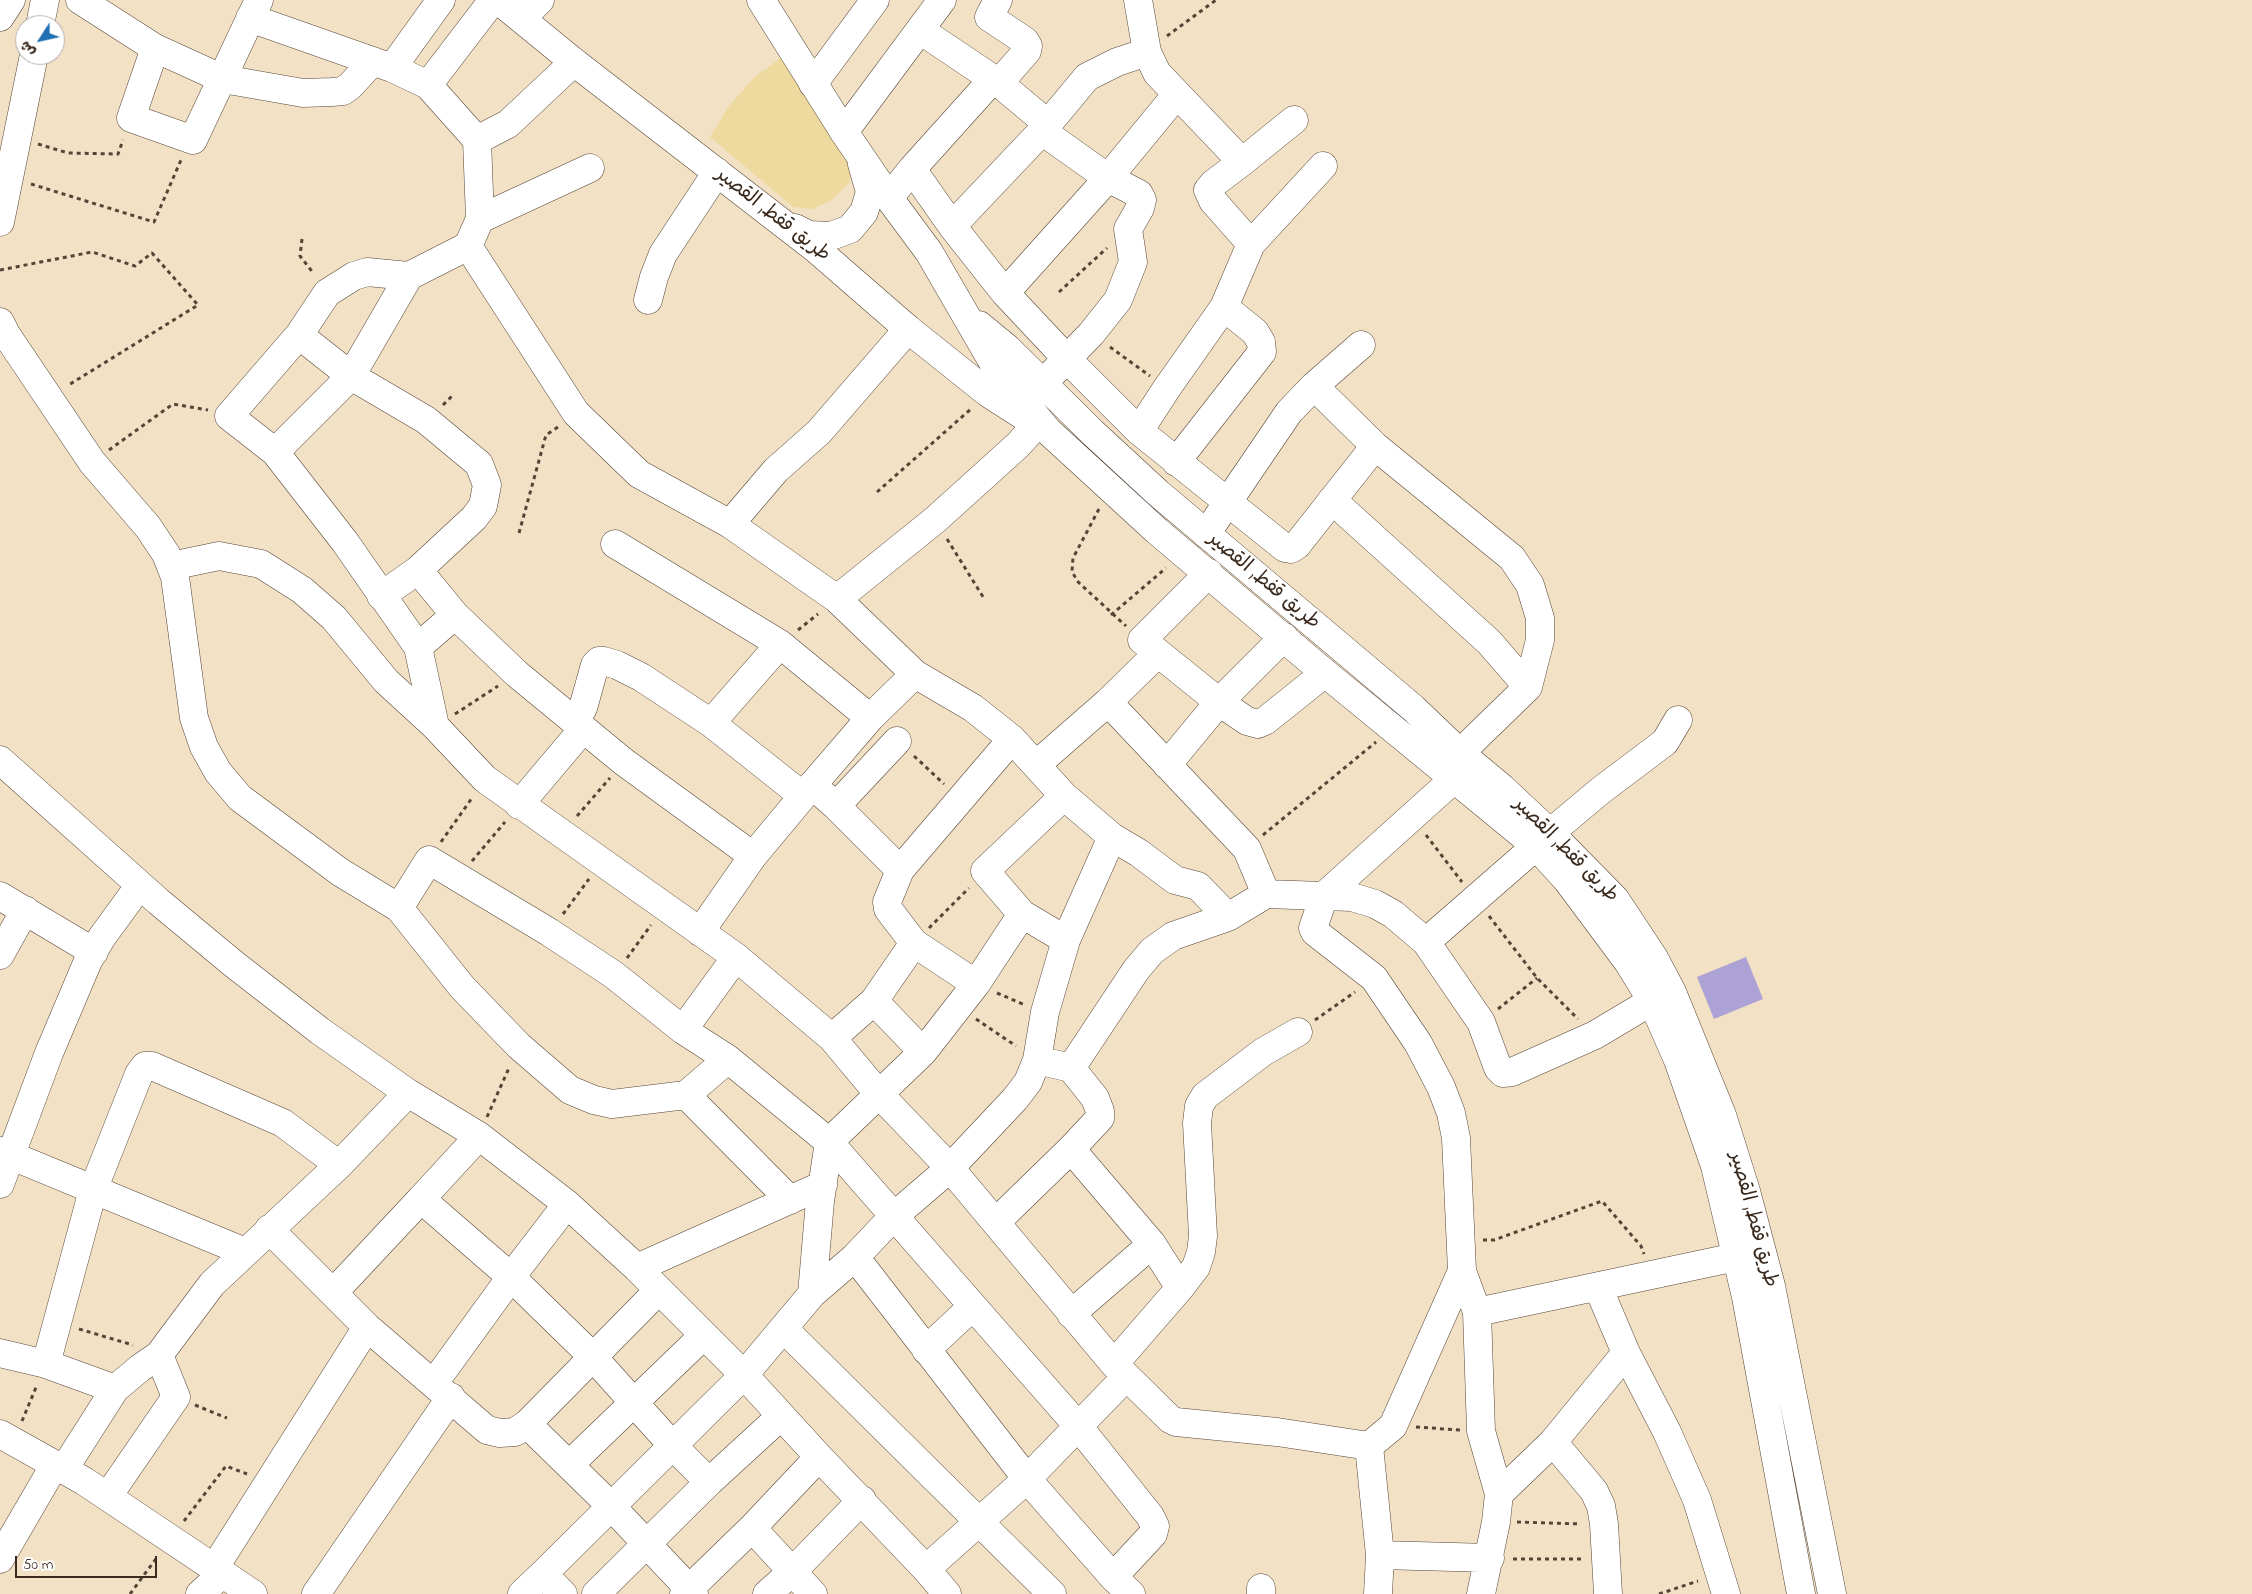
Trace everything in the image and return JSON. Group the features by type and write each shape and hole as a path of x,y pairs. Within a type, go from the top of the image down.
{"street":[{"path":"0,17 11,0"},
{"path":"42,15 45,0"},
{"path":"83,0 155,48 223,79 303,92 332,92 343,91 382,65 440,0"},
{"path":"428,85 493,0"},
{"name":"طريق قفط, القصير","path":"498,0 531,9 574,62 816,249 908,330 988,393 1042,428 1157,531 1325,673 1392,728 1457,766 1615,899 1654,958 1672,992 1722,1115 1743,1182 1770,1286 1832,1594"},
{"path":"813,84 875,0"},
{"path":"774,217 809,235 831,236 850,229 864,212 870,192 866,173 849,138 942,0"},
{"path":"889,198 912,169 996,81 1028,51 1025,41 989,17 998,0"},
{"path":"1138,0 1147,52 1157,73 1242,162"},
{"name":"طريق قفط, القصير","path":"766,2 813,84 889,198 929,252 998,371 1042,428"},
{"path":"155,48 131,118 192,140 223,79 254,9 428,85 476,140 480,219 468,246 409,276 367,272 354,276 327,293 300,335 229,416 275,452 345,542 418,647 435,726"},
{"path":"920,30 996,81 1045,128 1108,178 1138,194 1142,200 1140,208 1128,229 1133,262 1118,300 1091,334 1042,384"},
{"path":"952,226 1045,128 1087,77 1117,62 1147,52"},
{"path":"476,140 508,124 574,62"},
{"path":"0,222 32,65"},
{"path":"1005,293 1108,178 1176,94"},
{"path":"1251,244 1213,202 1208,190 1294,120"},
{"path":"1139,431 1224,307 1251,244 1323,166"},
{"path":"480,219 590,168"},
{"path":"912,169 952,226 1005,293 1067,359 1139,431 1278,544 1291,549 1297,545 1375,446"},
{"path":"648,300 663,254 716,172"},
{"path":"468,246 576,413 639,474 730,524 837,600 915,674 973,708 1012,739 1064,796 1112,837 1139,853 1170,877 1198,886 1228,917"},
{"path":"275,452 351,376 409,276"},
{"path":"1176,462 1262,352 1261,342 1255,332 1224,307"},
{"name":"طريق قفط, القصير","path":"968,317 1007,348 1092,432 1206,534 1413,708 1457,766"},
{"path":"0,322 6,334 92,462 148,526 166,554 175,577 194,718 204,747 218,772 240,798 340,872 399,908 462,987 519,1046 570,1090 594,1100 612,1104 686,1095 728,1059"},
{"path":"730,524 776,470 820,432 908,330"},
{"path":"300,335 351,376 426,420 479,464 483,472 487,485 482,506 474,518 418,570 382,596"},
{"path":"1206,534 1290,412 1314,386 1361,345"},
{"path":"1314,386 1375,446 1512,558 1530,585 1540,618 1540,640 1528,687 1412,816 1324,896 1313,931 1374,978 1418,1043 1441,1087 1451,1113 1456,1138 1462,1271 1477,1312 1481,1431 1499,1494 1490,1558 1481,1594"},
{"path":"837,600 934,520 1018,445 1042,428"},
{"path":"1332,500 1489,642 1528,687"},
{"path":"614,544 780,644 870,718"},
{"path":"171,566 219,556 261,564 302,590 334,618 386,681 435,726 485,779 519,805 736,957 832,1038 878,1093 950,1168 1120,1370 1170,1419 1176,1422 1278,1432 1369,1446 1393,1426 1462,1271"},
{"path":"418,570 455,615 517,674 624,762 754,856"},
{"path":"1209,574 1142,640 1219,702 1248,721 1258,724 1265,721 1325,673"},
{"path":"418,647 455,615"},
{"path":"1167,765 1219,702 1284,637"},
{"path":"711,723 780,644"},
{"path":"1036,765 1108,702 1158,653"},
{"path":"519,805 578,725 595,665 599,661 604,661 641,677 808,791 836,806 900,870"},
{"path":"700,932 754,856 808,791 870,718 915,674"},
{"path":"1108,702 1247,849 1266,894"},
{"path":"1426,942 1476,900 1543,839 1600,792 1666,742 1678,720"},
{"path":"976,984 914,943 888,909 887,902 900,870 1012,739"},
{"path":"836,806 898,741"},
{"path":"0,760 140,886 235,965 320,1031 408,1093 479,1136 567,1204 636,1268 744,1376 819,1457 862,1500 936,1585 979,1521 1027,1479 1078,1426 1196,1267 1202,1252 1203,1236 1197,1123 1199,1106 1205,1096 1262,1052 1298,1032"},
{"path":"1064,796 985,871 1022,914 1066,940"},
{"path":"522,1594 744,1376 812,1294 854,1257 893,1217 950,1168 1015,1099 1028,1082 1037,1060 1044,1012 1066,940 1112,837"},
{"name":"طريق قفط, القصير","path":"1543,839 1567,880 1628,962 1652,1001 1678,1060 1715,1166 1755,1349 1801,1594"},
{"path":"399,908 429,860 549,932 614,975 683,1030 728,1059 829,1142 1078,1426 1150,1516 1155,1526 1153,1534 1122,1585 1027,1479 854,1257"},
{"path":"0,1184 5,1153 94,952 140,886"},
{"path":"1071,1068 1136,970 1152,951 1173,936 1228,917 1266,894 1352,897 1375,904 1393,914 1426,942 1481,1022 1498,1068 1503,1073 1512,1072 1594,1035 1652,1001"},
{"path":"0,896 94,952"},
{"path":"0,955 24,910"},
{"path":"812,1294 829,1142 878,1093 924,1052 976,984 1022,914"},
{"path":"832,1038 874,1001 914,943"},
{"path":"683,1030 736,957"},
{"path":"874,1001 924,1052"},
{"path":"996,1222 1100,1118 1100,1111 1095,1098 1071,1068 1037,1060"},
{"path":"46,1364 93,1190 139,1074 145,1066 152,1066 283,1123 339,1165"},
{"path":"0,1559 59,1467 115,1389 134,1372 159,1356 212,1284 339,1165 408,1093"},
{"path":"686,1095 790,1200"},
{"path":"333,1293 479,1136"},
{"path":"1071,1149 1152,1244 1180,1288"},
{"path":"5,1153 244,1252"},
{"path":"636,1268 823,1185"},
{"path":"421,1200 511,1277 592,1356 709,1482"},
{"path":"316,1594 511,1277 567,1204"},
{"path":"269,1229 367,1327 487,1430 500,1433 515,1432 527,1424 658,1291"},
{"path":"1071,1314 1152,1244"},
{"path":"1477,1312 1736,1257"},
{"path":"1598,1287 1626,1353 1667,1432 1697,1500 1723,1584"},
{"path":"926,1350 972,1307"},
{"path":"200,1594 219,1570 367,1327"},
{"path":"784,1329 1052,1594"},
{"path":"569,1465 704,1335"},
{"path":"1755,1349 1782,1345"},
{"path":"0,1353 46,1364 115,1389"},
{"path":"1499,1494 1553,1442 1626,1353"},
{"path":"108,1496 176,1397 159,1356"},
{"path":"596,1594 709,1482 781,1416"},
{"path":"527,1424 648,1544 689,1592 819,1457"},
{"path":"6,1438 108,1496 253,1594"},
{"path":"1553,1442 1594,1491 1601,1506 1607,1559 1608,1594"},
{"path":"1369,1446 1380,1555 1378,1594"},
{"path":"767,1594 792,1572 862,1500"},
{"path":"752,1528 813,1594"},
{"path":"1380,1555 1490,1558"},
{"path":"543,1574 563,1594"}],"path":[{"path":"1147,52 1177,27 1216,0"},
{"path":"17,137 68,153 118,154 131,118"},
{"path":"9,177 154,222 177,168 192,140"},
{"path":"1059,292 1128,229"},
{"path":"302,239 300,256 327,293"},
{"path":"0,270 92,252 135,266 152,253 198,305 48,397"},
{"path":"1091,334 1167,388"},
{"path":"877,492 988,393"},
{"path":"92,462 173,404 209,410 229,416"},
{"path":"519,533 546,434 576,413"},
{"path":"1111,489 1089,524 1073,558 1072,571 1077,582 1112,615 1184,552"},
{"path":"934,520 985,600"},
{"path":"780,644 837,600"},
{"path":"435,726 517,674"},
{"path":"1247,849 1392,728"},
{"path":"898,741 961,798"},
{"path":"562,834 624,762"},
{"path":"429,860 485,779"},
{"path":"458,877 519,805"},
{"path":"1412,816 1538,978 1594,1035"},
{"path":"549,932 602,862"},
{"path":"914,943 985,871"},
{"path":"614,975 665,906"},
{"path":"1298,1032 1374,978"},
{"path":"1481,1022 1538,978"},
{"path":"976,984 1044,1012"},
{"path":"959,1007 1037,1060"},
{"path":"479,1136 519,1046"},
{"path":"1460,1240 1494,1240 1602,1202 1642,1246 1651,1274"},
{"path":"57,1323 128,1342 159,1356"},
{"path":"6,1438 46,1364"},
{"path":"176,1397 227,1418"},
{"path":"1393,1426 1481,1431"},
{"path":"130,1594 226,1466"},
{"path":"1496,1522 1604,1524"},
{"path":"1490,1558 1607,1559"},
{"path":"1659,1594 1723,1584"}],"sand":[{"path":"790,51 853,153 850,182 832,200 812,209 793,207 710,137 729,106 754,78"}],"building":[{"path":"1746,957 1763,999 1714,1019 1697,977"}]}
